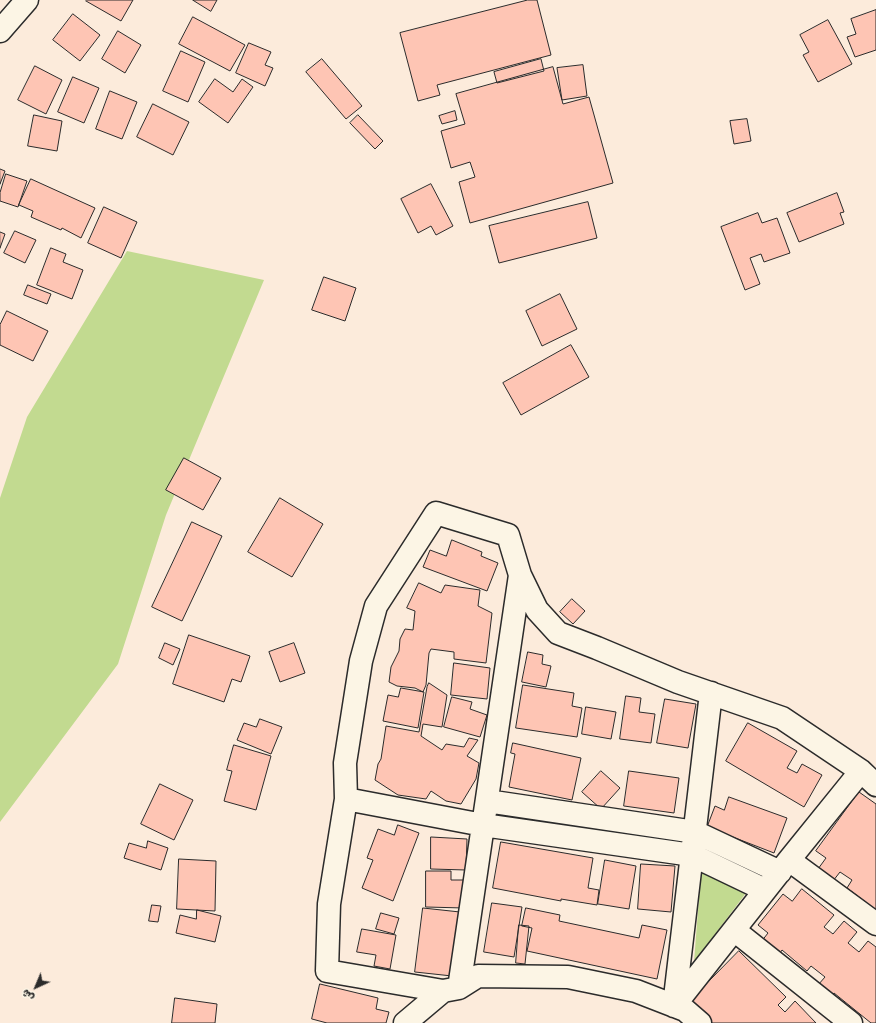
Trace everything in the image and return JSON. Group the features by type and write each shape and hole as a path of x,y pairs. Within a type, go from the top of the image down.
{"street":[{"path":"0,31 27,0"},
{"path":"451,989 327,971 329,904 346,799 345,763 361,661 376,606 436,513 508,535 520,575 537,610 558,633 678,682 782,718 868,778 784,866 674,1006"},
{"path":"451,989 487,801 520,575"},
{"path":"674,1006 711,694"},
{"path":"346,799 483,825 692,855 765,890"},
{"path":"487,801 695,832 784,866 876,924"},
{"path":"734,930 851,1023"},
{"path":"405,1023 451,989 478,976 568,976 636,991 685,1010 700,1023"}],"green space":[{"path":"127,251 264,280 166,515 118,664 0,822 0,498 27,417"},
{"path":"701,872 746,893 694,962"}],"building":[{"path":"133,0 121,21 86,1"},
{"path":"193,0 217,0 211,11"},
{"path":"528,0 537,0 551,55 437,85 440,95 418,101 400,33"},
{"path":"876,10 876,50 855,57 847,37 856,34 851,19"},
{"path":"73,14 100,35 80,61 53,40"},
{"path":"193,17 245,45 230,71 179,44"},
{"path":"828,20 852,64 818,82 803,55 809,52 800,35"},
{"path":"118,31 141,45 125,73 102,59"},
{"path":"249,43 271,52 265,65 273,68 265,86 236,73"},
{"path":"181,51 205,62 188,102 163,91"},
{"path":"322,59 362,106 346,119 306,72"},
{"path":"541,59 544,71 497,83 494,72"},
{"path":"583,65 587,96 562,100 557,68"},
{"path":"35,66 62,80 46,114 18,100"},
{"path":"553,67 563,104 589,97 613,183 470,223 459,182 475,177 470,162 451,168 441,131 465,124 456,94"},
{"path":"73,77 99,88 84,123 58,112"},
{"path":"215,79 233,92 242,79 253,87 228,123 199,102"},
{"path":"110,91 137,102 122,139 96,129"},
{"path":"153,104 189,122 173,155 137,137"},
{"path":"455,111 457,120 442,124 439,116"},
{"path":"34,115 62,121 57,151 28,146"},
{"path":"358,115 383,141 375,149 350,123"},
{"path":"747,119 751,141 734,144 730,121"},
{"path":"0,169 5,171 0,184"},
{"path":"6,174 27,181 18,207 0,201 0,193"},
{"path":"31,179 95,208 81,238 62,228 61,230 31,217 33,211 19,205"},
{"path":"431,184 453,226 436,235 431,226 418,233 401,199"},
{"path":"837,193 844,212 840,213 844,224 799,242 787,213"},
{"path":"588,202 597,238 499,263 489,226"},
{"path":"104,207 137,222 121,258 88,243"},
{"path":"758,213 762,223 777,218 790,253 764,262 761,254 750,258 760,284 745,290 721,227"},
{"path":"15,231 36,240 25,263 4,253"},
{"path":"0,232 5,234 0,248"},
{"path":"51,248 66,254 63,262 83,270 72,299 37,285"},
{"path":"324,277 356,288 345,321 312,310"},
{"path":"28,285 51,294 47,304 24,295"},
{"path":"560,294 577,329 542,346 526,311"},
{"path":"7,311 48,331 33,361 0,345 0,325"},
{"path":"571,345 589,377 521,415 503,383"},
{"path":"184,458 221,478 203,510 166,490"},
{"path":"280,498 323,524 292,577 248,552"},
{"path":"192,522 222,536 182,621 152,607"},
{"path":"452,540 482,552 481,556 498,563 487,591 423,567 430,550 446,556"},
{"path":"419,583 441,593 445,585 480,590 478,606 492,613 486,663 454,659 454,652 431,649 429,653 426,685 423,692 415,688 397,686 389,682 391,667 399,651 400,639 405,629 413,630 415,611 407,608"},
{"path":"572,599 585,611 573,624 560,612"},
{"path":"189,635 250,656 241,682 232,679 224,702 173,684"},
{"path":"165,643 180,649 173,665 159,658"},
{"path":"294,643 305,673 280,682 269,652"},
{"path":"528,652 543,655 542,664 551,666 546,687 522,682"},
{"path":"454,663 490,668 487,699 451,695"},
{"path":"429,683 447,695 442,727 423,724 421,736 442,750 446,744 464,747 469,738 478,740 467,756 479,763 476,779 461,804 446,801 431,791 426,799 398,795 375,780 378,764 381,759 386,726 419,732"},
{"path":"523,685 574,693 572,706 582,708 577,737 516,728"},
{"path":"401,688 424,692 418,728 383,721 388,695 398,697"},
{"path":"626,696 641,698 639,712 655,714 651,743 620,739"},
{"path":"452,697 472,702 470,709 487,715 480,737 444,727"},
{"path":"665,699 696,704 688,748 657,743"},
{"path":"586,707 616,712 611,739 582,734"},
{"path":"260,719 282,727 271,754 237,740 244,723 256,727"},
{"path":"748,723 797,751 787,768 797,773 802,764 822,775 804,807 726,761"},
{"path":"513,743 581,758 572,800 509,787 515,754 511,753"},
{"path":"234,745 271,756 256,810 224,801 232,771 227,770"},
{"path":"601,771 620,788 601,809 582,792"},
{"path":"629,771 679,778 674,813 624,806"},
{"path":"160,784 193,800 174,840 141,824"},
{"path":"859,792 876,804 876,912 847,888 852,880 840,872 833,881 818,869 826,858 816,851"},
{"path":"729,797 787,818 774,853 707,827 715,806 724,810"},
{"path":"398,825 419,833 393,901 362,888 373,860 367,858 378,829 394,835"},
{"path":"431,837 467,839 466,870 431,869"},
{"path":"148,841 168,848 161,870 124,858 129,843 146,848"},
{"path":"501,842 593,858 588,888 599,890 597,905 561,899 561,901 493,888"},
{"path":"179,859 216,861 215,911 177,909"},
{"path":"605,860 636,866 629,909 598,904"},
{"path":"641,864 675,866 671,912 638,909"},
{"path":"426,871 451,871 451,880 465,880 464,908 426,907"},
{"path":"802,889 834,915 824,927 833,934 844,921 857,932 848,943 859,952 868,941 876,947 876,1023 871,1023 834,993 831,996 818,985 825,977 811,966 807,971 782,950 778,956 761,942 768,933 758,925 783,894 792,901"},
{"path":"492,903 522,907 514,957 484,952"},
{"path":"152,905 161,906 158,922 149,921"},
{"path":"423,908 460,912 452,976 415,972"},
{"path":"526,908 560,915 559,921 639,938 642,925 667,930 657,979 527,951 532,928 522,926"},
{"path":"197,910 221,916 215,942 176,933 180,915 196,919"},
{"path":"381,913 399,918 394,934 376,929"},
{"path":"519,925 529,926 525,964 516,963"},
{"path":"362,929 396,935 390,969 374,966 376,955 357,952"},
{"path":"739,951 786,997 778,1005 785,1012 795,1001 816,1023 711,1023 689,1002"},
{"path":"320,984 378,998 376,1009 389,1012 386,1023 327,1023 312,1019"},
{"path":"175,998 217,1004 215,1023 172,1023"}]}
